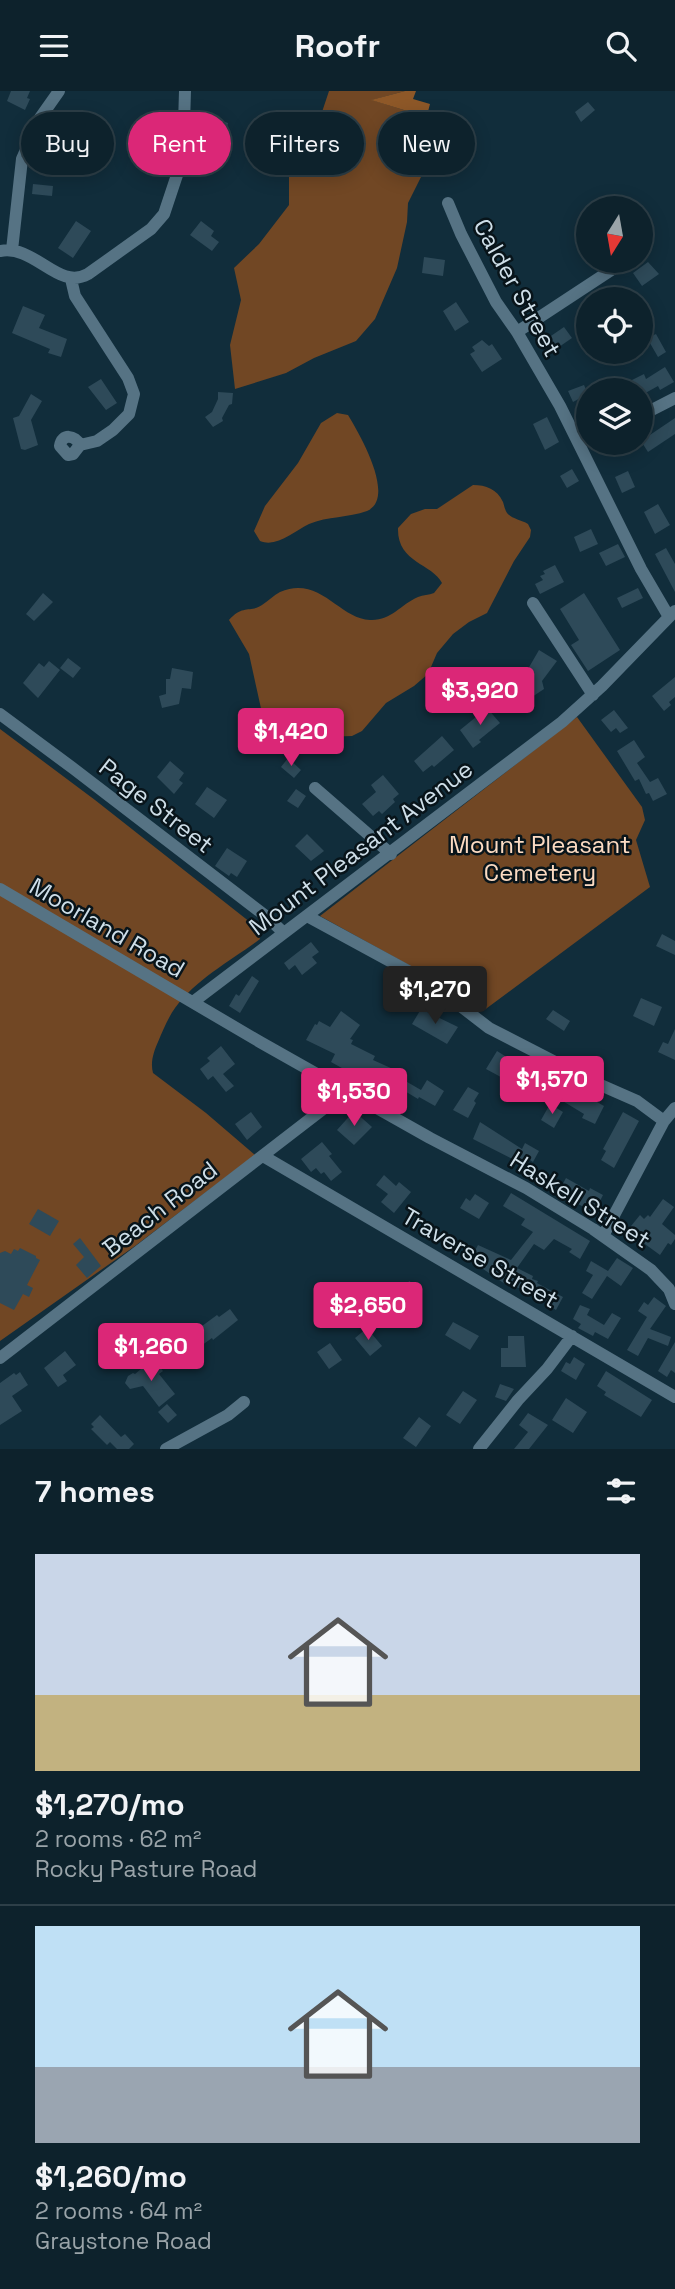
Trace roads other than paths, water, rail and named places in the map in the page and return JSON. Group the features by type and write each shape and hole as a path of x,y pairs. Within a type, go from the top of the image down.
{"street":[{"path":"59,91 40,118 22,159 6,251 30,255 63,277 71,279 88,274 151,229 164,214 183,157 185,91"},
{"name":"Calder Street","path":"448,203 461,235 496,302 576,430"},
{"path":"517,332 607,273"},
{"path":"71,279 75,296 128,378 134,394 129,414 113,430 97,441 80,445"},
{"path":"653,409 675,398"},
{"name":"Calder Street","path":"590,455 641,569 672,614"},
{"path":"533,603 593,695"},
{"name":"Mount Pleasant Avenue","path":"193,1002 562,722 593,695 672,614"},
{"name":"Page Street","path":"0,714 267,917 284,933"},
{"path":"315,788 391,854"},
{"name":"Moorland Road","path":"0,889 193,1002"},
{"path":"307,916 432,984 489,1028 636,1101 664,1121"},
{"name":"Haskell Street","path":"193,1002 339,1087 526,1188 603,1236 651,1270 669,1289 675,1304"},
{"name":"Beach Road","path":"0,1358 327,1106 339,1087"},
{"path":"603,1236 664,1121 675,1108"},
{"name":"Traverse Street","path":"263,1156 675,1397"},
{"path":"479,1449 572,1336"},
{"path":"166,1449 228,1415 244,1402"}],"park label":[{"name":"Mount Pleasant Cemetery","path":"540,859"}]}
